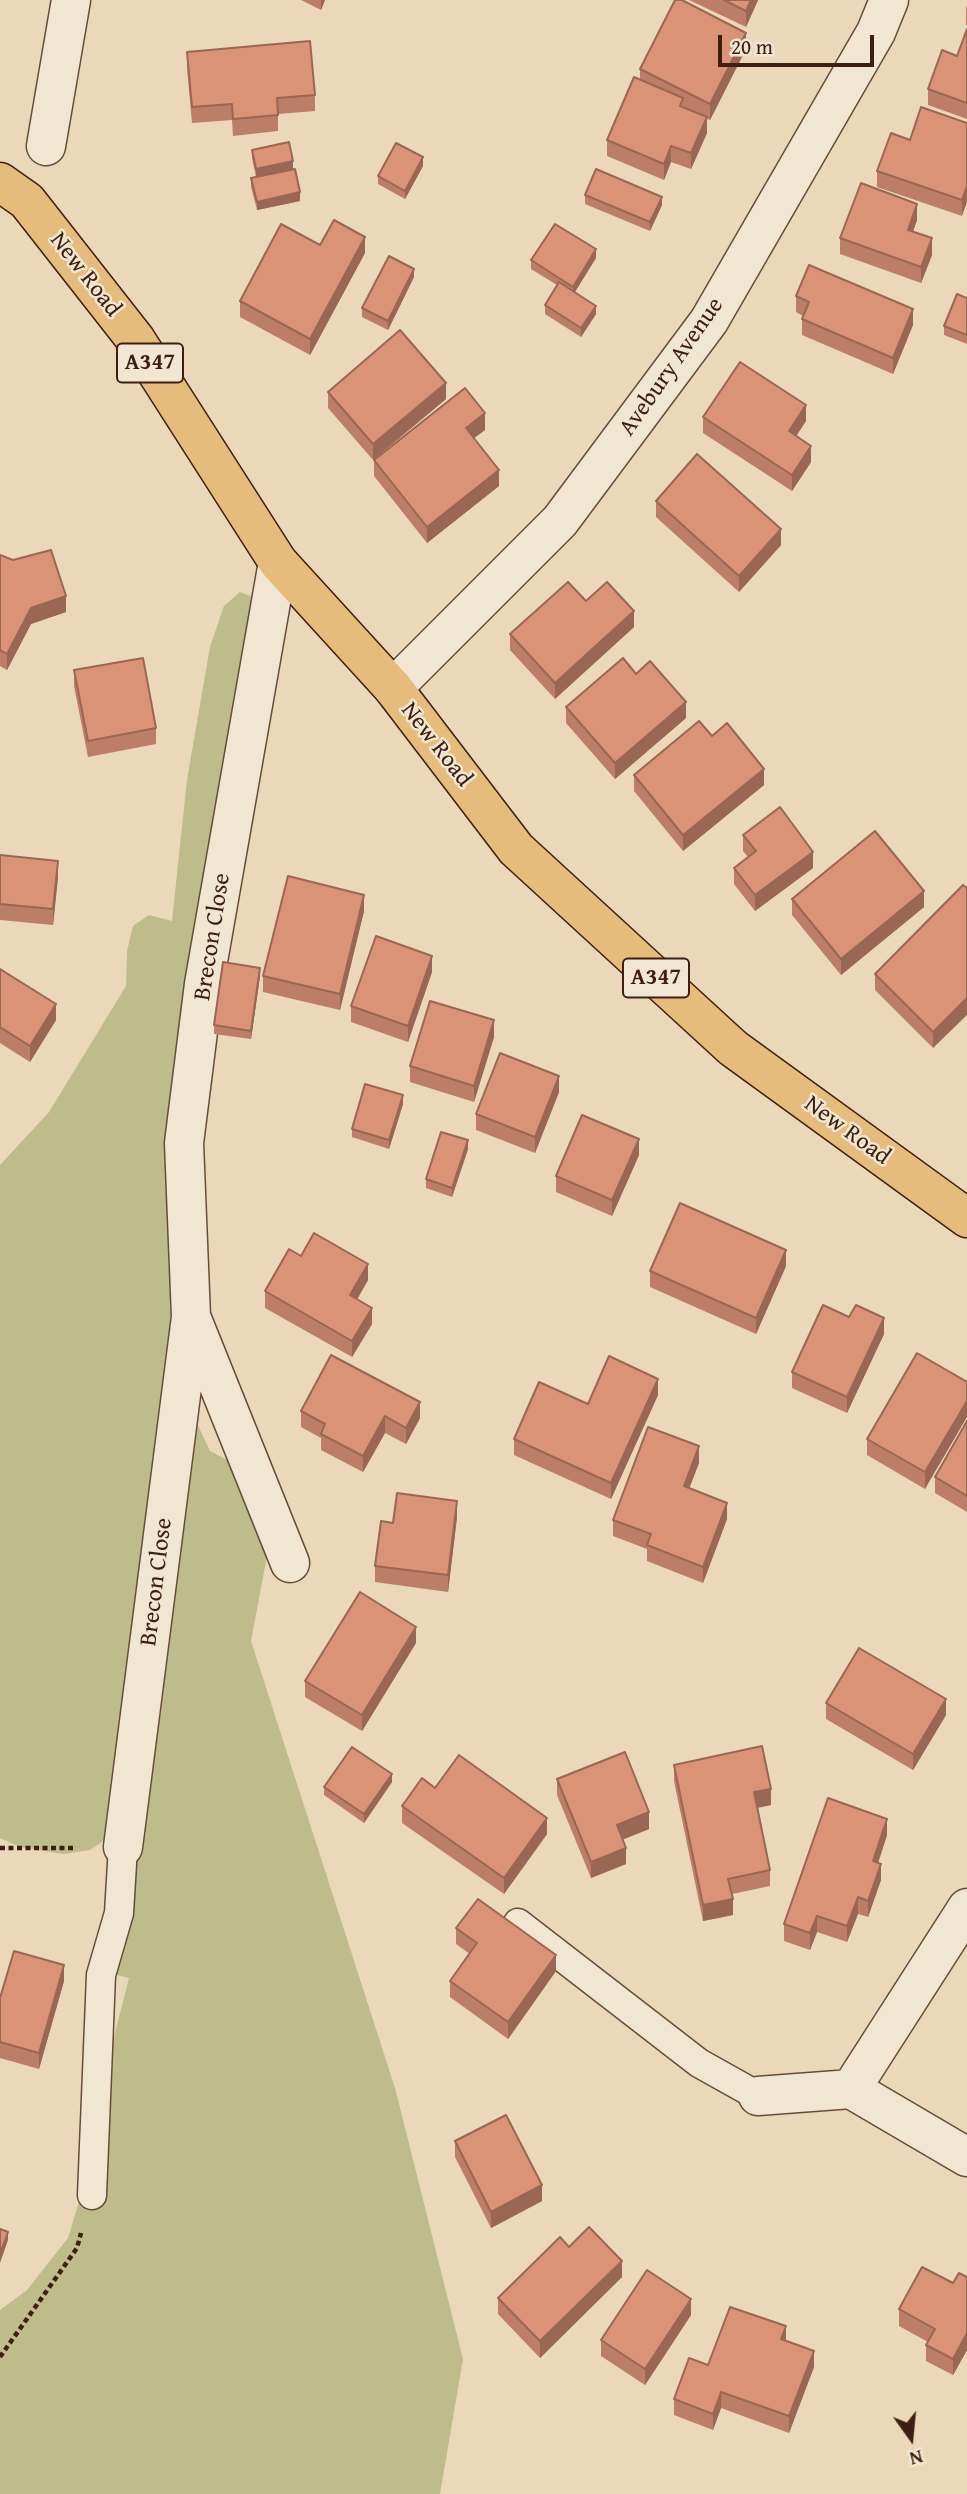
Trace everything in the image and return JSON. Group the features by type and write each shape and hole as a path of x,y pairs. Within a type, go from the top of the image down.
{"main road":[{"name":"New Road","path":"0,182 27,201 136,340 278,562 393,688 516,849 733,1048 967,1218"}],"street":[{"path":"47,146 71,0"},
{"name":"Avebury Avenue","path":"393,688 560,521 709,321 876,32 889,0"},
{"name":"Brecon Close","path":"122,1847 191,1317 184,1143 204,984 278,562"},
{"name":"Brecon Close","path":"191,1317 290,1563"},
{"path":"851,2089 967,1908"},
{"path":"758,2095 851,2089 967,2157"}],"lane":[{"path":"92,2195 101,1975 119,1913 122,1847"},
{"path":"518,1923 699,2063 758,2095"}],"path":[{"path":"0,1848 122,1847"},
{"path":"0,2357 77,2248 92,2195"}],"shaded area":[{"path":"240,592 253,597 180,1209 168,1256 171,1289 193,1415 210,1451 246,1470 270,1540 251,1641 395,2088 463,2359 440,2494 0,2494 0,2310 27,2290 68,2238 85,2182 105,2072 129,1978 117,1975 113,1970 109,1837 90,1850 63,1854 20,1847 0,1838 0,1165 49,1112 126,986 127,951 133,926 149,915 172,921 187,780 210,647 224,606"}],"building":[{"path":"675,0 682,0 746,33 710,104 640,69"},
{"path":"724,0 751,0 746,11"},
{"path":"967,29 967,103 928,89 942,50 957,56"},
{"path":"310,41 315,95 277,98 278,115 233,119 232,104 192,107 187,52"},
{"path":"634,77 683,98 680,106 707,117 691,153 671,146 664,164 607,140"},
{"path":"921,107 967,123 967,186 962,200 877,171 891,133 910,140"},
{"path":"289,142 293,161 256,169 252,150"},
{"path":"396,143 423,157 405,191 378,176"},
{"path":"295,169 300,192 257,202 251,178"},
{"path":"596,169 662,197 650,222 585,195"},
{"path":"861,183 917,204 908,230 932,238 921,267 840,238"},
{"path":"334,220 365,237 310,339 240,301 281,224 320,245"},
{"path":"555,224 596,249 573,287 531,260"},
{"path":"389,256 414,269 388,321 362,308"},
{"path":"809,265 913,309 893,358 802,319 809,302 796,296"},
{"path":"559,282 596,306 581,328 545,305"},
{"path":"957,294 967,298 967,335 944,326"},
{"path":"400,330 446,383 373,444 328,392"},
{"path":"740,362 806,405 789,431 811,446 792,475 703,417"},
{"path":"465,388 485,413 466,428 499,470 427,527 374,460"},
{"path":"697,454 781,529 739,576 656,501"},
{"path":"51,550 66,596 31,608 7,654 0,650 0,555 13,560"},
{"path":"568,582 586,601 607,582 634,611 555,683 510,634"},
{"path":"143,658 156,728 88,741 74,670"},
{"path":"623,658 636,674 650,661 686,702 615,763 566,707"},
{"path":"699,721 712,736 727,723 764,769 683,835 634,775"},
{"path":"780,807 813,852 755,895 734,868 756,851 743,835"},
{"path":"875,831 924,891 841,959 792,899"},
{"path":"0,855 58,861 53,909 0,904"},
{"path":"288,876 364,895 340,994 263,976"},
{"path":"963,885 967,888 967,998 933,1032 875,974"},
{"path":"376,936 432,956 408,1026 351,1006"},
{"path":"223,962 260,968 251,1031 214,1025"},
{"path":"0,969 56,1004 30,1046 0,1027"},
{"path":"430,1001 494,1020 474,1086 410,1066"},
{"path":"500,1053 559,1076 535,1137 476,1114"},
{"path":"365,1084 403,1095 389,1140 352,1129"},
{"path":"582,1115 639,1139 612,1200 556,1176"},
{"path":"441,1132 468,1140 452,1188 426,1179"},
{"path":"680,1203 786,1250 756,1318 650,1271"},
{"path":"314,1233 368,1264 350,1295 372,1308 352,1341 265,1291 289,1249 301,1256"},
{"path":"823,1305 849,1317 856,1305 884,1318 847,1397 792,1372"},
{"path":"917,1353 967,1382 967,1401 925,1472 867,1439"},
{"path":"331,1355 420,1402 406,1428 385,1416 363,1456 321,1434 325,1424 301,1411"},
{"path":"609,1356 658,1379 611,1483 514,1439 539,1382 588,1404"},
{"path":"967,1421 967,1496 935,1477"},
{"path":"648,1427 699,1446 684,1486 727,1503 703,1567 647,1545 651,1534 613,1520"},
{"path":"397,1493 457,1501 448,1575 375,1566 381,1521 393,1523"},
{"path":"360,1592 416,1627 362,1715 305,1681"},
{"path":"859,1648 946,1699 913,1754 826,1703"},
{"path":"762,1746 771,1789 754,1792 770,1870 728,1879 733,1899 703,1905 674,1765"},
{"path":"352,1747 392,1774 364,1814 324,1787"},
{"path":"625,1752 649,1812 617,1825 626,1848 591,1862 557,1779"},
{"path":"459,1755 547,1818 504,1878 402,1806 422,1778 435,1788"},
{"path":"828,1798 887,1819 873,1861 881,1864 868,1901 858,1897 847,1926 817,1916 810,1933 784,1924"},
{"path":"478,1899 556,1955 508,2022 450,1981 477,1943 456,1928"},
{"path":"14,1951 64,1965 39,2053 0,2042 0,1998"},
{"path":"506,2115 542,2185 491,2212 455,2141"},
{"path":"589,2227 622,2261 540,2341 498,2298 560,2237 569,2247"},
{"path":"0,2229 8,2232 0,2254"},
{"path":"922,2267 953,2283 959,2273 967,2277 967,2333 953,2359 926,2345 935,2329 899,2309"},
{"path":"647,2270 691,2299 645,2369 601,2340"},
{"path":"730,2307 786,2326 781,2339 814,2351 789,2416 721,2392 713,2414 674,2399 689,2358 708,2365"}]}
